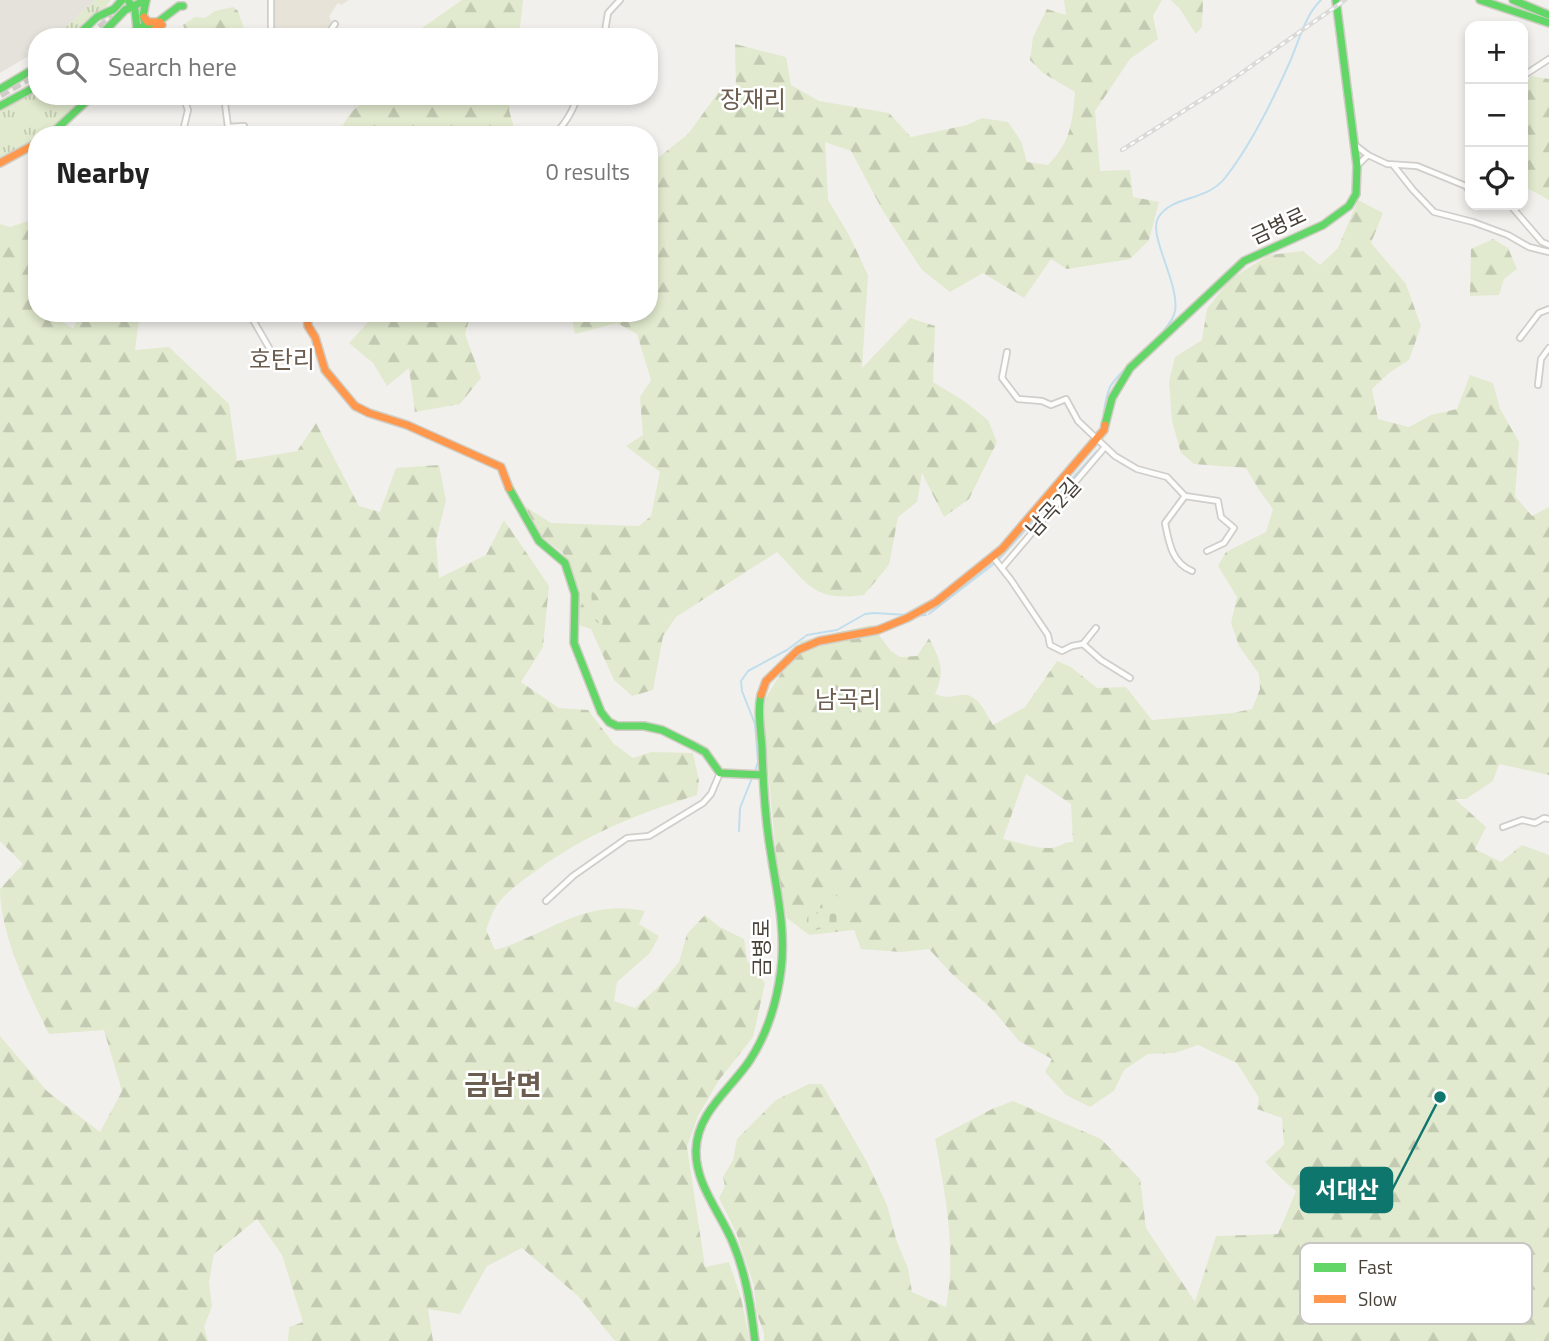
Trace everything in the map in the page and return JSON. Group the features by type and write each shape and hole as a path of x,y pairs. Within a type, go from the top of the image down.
{"main road":[{"path":"125,1 140,5 146,0"},
{"path":"137,28 146,0"},
{"name":"금병로","path":"755,1341 749,1303 734,1245 701,1181 696,1151 699,1132 707,1112 745,1067 759,1045 779,985 782,962 781,924 763,775 760,699 766,681 798,650 819,641 878,630 907,618 936,603 994,558 1104,430 1112,398 1120,382 1143,354 1244,261 1300,237 1347,208 1355,196 1357,166 1336,0"},
{"path":"1480,0 1549,23"},
{"path":"1513,0 1549,15"},
{"path":"85,28 97,17 125,1"},
{"path":"108,28 117,18 125,1"},
{"path":"125,1 137,28"},
{"path":"150,28 186,3"},
{"path":"154,28 186,3"},
{"path":"117,18 128,12 133,14 137,28"},
{"path":"97,17 106,19 108,28"},
{"path":"139,28 148,22 160,22"},
{"path":"0,89 28,72"},
{"path":"0,106 28,91"},
{"path":"60,126 82,105"},
{"path":"0,163 28,149"},
{"path":"308,322 316,335 329,375 361,410 406,425 434,440 501,467 511,494 539,541 565,563 576,594 574,643 601,712 609,722 617,726 644,726 662,730 705,752 720,773 763,775"}],"street":[{"path":"271,0 271,28"},
{"path":"606,28 608,13 621,0"},
{"path":"332,28 335,24"},
{"path":"1528,73 1549,59"},
{"path":"184,126 188,110 186,105"},
{"path":"225,105 228,126"},
{"path":"562,126 575,105"},
{"path":"1353,143 1368,155 1394,166 1428,169 1465,186"},
{"path":"1357,166 1368,155"},
{"path":"1394,166 1434,212 1473,222 1508,235 1529,247 1549,252"},
{"path":"1514,210 1542,242 1549,245"},
{"path":"1520,338 1539,313 1549,309"},
{"path":"254,322 271,351"},
{"path":"1538,385 1541,359 1549,348"},
{"path":"1007,352 1002,378 1018,399 1042,401 1051,405 1066,399 1078,421 1105,447 1137,470 1167,477 1185,496 1218,501 1221,517 1234,527 1224,543 1207,551"},
{"name":"남곡2길","path":"1000,566 1105,447"},
{"path":"1185,496 1165,523 1175,560 1192,571"},
{"path":"994,558 1048,635 1050,645 1062,651 1083,644 1096,628"},
{"path":"1083,644 1101,660 1130,678"},
{"path":"546,901 573,876 627,838 649,836 703,803 716,786 720,773"},
{"path":"1503,827 1522,820 1535,823 1544,818 1549,819"}],"shaded area":[{"path":"0,0 95,0 65,28 28,28 28,56 0,73"},
{"path":"274,0 349,0 341,5 338,3 329,16 333,24 331,28 272,28"}],"green space":[{"path":"95,0 111,0 82,28 65,28"},
{"path":"462,0 523,0 520,28 422,28"},
{"path":"1064,0 1162,0 1153,16 1158,39 1130,59 1095,111 1100,171 1130,170 1133,197 1159,202 1149,240 1130,259 1067,269 1051,259 1024,298 983,273 950,292 922,270 883,211 851,151 825,142 828,200 868,275 862,368 910,318 935,326 933,382 988,420 997,442 969,499 944,517 922,473 917,502 898,517 889,565 864,595 833,596 813,589 777,552 676,617 663,636 653,690 632,696 614,680 591,629 578,625 576,582 563,553 539,535 518,502 551,523 639,526 651,516 660,472 626,446 643,435 640,397 651,380 637,334 617,323 575,334 573,322 658,322 658,158 688,134 718,93 736,89 735,44 786,57 791,85 819,101 889,113 911,137 967,125 982,118 1008,122 1021,141 1027,162 1048,165 1062,148 1069,132 1075,92 1043,73 1030,60 1033,37 1047,9 1066,15"},
{"path":"1171,0 1203,0 1202,27 1196,34 1180,9"},
{"path":"233,7 238,11 244,28 184,28 183,25 195,17 205,18 215,11"},
{"path":"1531,76 1549,79 1549,200 1528,189 1528,81"},
{"path":"28,93 28,105 75,105 54,126 28,126 28,143 0,159 0,109"},
{"path":"360,105 510,105 513,126 344,126"},
{"path":"1358,200 1383,213 1371,243 1406,284 1421,326 1409,360 1389,373 1372,389 1378,419 1409,427 1431,415 1457,409 1470,375 1493,383 1500,409 1519,442 1515,496 1532,516 1549,507 1549,775 1499,764 1493,781 1466,799 1455,799 1486,827 1475,849 1501,862 1522,845 1549,855 1549,1341 764,1341 756,1311 754,1286 736,1232 719,1198 725,1186 723,1177 733,1160 737,1139 776,1100 809,1084 822,1084 867,1162 887,1205 897,1242 908,1268 912,1292 946,1307 950,1244 935,1139 1013,1101 1101,1139 1140,1179 1146,1228 1195,1302 1216,1236 1278,1234 1296,1191 1265,1162 1284,1145 1282,1118 1257,1109 1259,1098 1237,1063 1198,1045 1175,1053 1148,1054 1124,1070 1114,1091 1090,1107 1066,1095 1045,1072 1052,1059 1019,1041 992,1009 952,974 929,949 901,952 861,949 854,930 809,935 787,918 778,875 764,729 765,699 801,641 871,625 891,651 900,657 917,656 929,638 941,672 935,694 946,697 973,697 993,725 1025,707 1057,661 1071,667 1097,688 1126,687 1152,720 1252,709 1260,689 1259,674 1239,646 1231,623 1237,597 1218,566 1226,552 1266,532 1273,509 1246,468 1194,464 1181,453 1172,421 1169,382 1175,357 1202,340 1207,309 1229,280 1269,255 1303,251 1320,265 1338,248","holes":["1026,774 1071,804 1073,842 1045,848 1003,839"]},
{"path":"28,221 28,322 62,322 73,328 77,322 139,322 135,350 169,347 229,404 237,461 297,451 316,423 359,506 380,512 396,468 439,465 446,500 436,541 439,578 486,555 504,520 549,586 543,647 521,682 559,708 588,710 614,744 633,758 651,752 693,753 699,781 697,795 614,826 556,857 506,895 495,908 486,930 495,950 585,913 623,908 645,911 639,924 659,936 650,953 617,982 614,1001 635,1008 658,987 679,962 687,934 705,915 718,926 744,939 747,960 765,983 753,1037 719,1080 698,1116 687,1147 705,1267 729,1262 741,1298 750,1341 615,1341 578,1296 522,1248 487,1266 460,1314 428,1309 433,1341 288,1341 289,1327 303,1322 282,1255 257,1219 214,1254 209,1282 212,1306 204,1327 208,1341 0,1341 0,1036 47,1091 100,1132 122,1091 104,1030 49,1034 17,963 1,907 0,889 23,864 0,841 0,224 10,227"},
{"path":"1493,239 1508,248 1517,269 1504,279 1499,295 1470,296 1471,249"},
{"path":"368,322 468,322 465,334 481,378 460,404 415,412 409,368 387,386 373,363 349,343"},
{"path":"581,587 592,591 599,600 603,608 599,613 602,615 601,626 584,606 579,590"},
{"path":"833,894 842,899 844,912 838,918 836,927 810,932 806,929 810,914 804,909 804,902 812,901 815,904 813,912 820,913 820,906 828,906 827,897"}],"waterway":[{"path":"1102,424 1110,387 1125,368 1157,338 1175,311 1173,288 1157,236 1158,218 1171,205 1208,191 1225,178 1260,124 1306,22 1321,0"},
{"path":"999,559 1097,451"},
{"path":"929,614 995,563"},
{"path":"755,771 758,762 755,724 742,691 741,681 748,671 787,650 807,635 837,630 865,614 908,615"},
{"path":"913,616 926,615"},
{"path":"739,831 740,808 752,778"}],"tunnel":[{"path":"100,28 113,17"},
{"path":"0,94 28,78"}],"railway":[{"path":"1122,150 1223,86 1345,0"}],"traffic: fast":[{"path":"85,28 97,17 114,9 122,0"},
{"path":"146,0 143,16 146,27"},
{"path":"108,28 125,10 146,0"},
{"path":"1105,425 1112,398 1130,368 1244,261 1323,225 1349,206 1356,194 1357,166 1336,0"},
{"path":"1480,0 1549,23"},
{"path":"1513,0 1549,15"},
{"path":"129,2 135,10 137,28"},
{"path":"150,28 179,6 183,6"},
{"path":"138,28 150,28"},
{"path":"0,89 28,72"},
{"path":"0,106 28,91"},
{"path":"60,126 82,105"},
{"path":"509,488 539,541 565,563 575,594 574,643 601,712 609,722 617,726 644,726 662,730 705,752 720,773 763,775"},
{"path":"755,1341 750,1303 741,1267 728,1231 704,1186 696,1150 702,1124 709,1112 750,1060 761,1039 774,1005 781,970 782,926 765,801 759,714 761,695"}],"traffic: slow":[{"path":"144,17 148,22 160,22"},
{"path":"157,28 162,25"},
{"path":"0,163 28,148"},
{"path":"308,322 325,370 355,406 407,425 501,467 509,488"},
{"path":"761,695 766,681 798,650 819,641 878,630 936,602 1002,549 1104,430 1105,425"}],"place":[{"name":"서대산","path":"1440,1097"}],"district":[{"name":"장재리","path":"753,99"},
{"name":"호탄리","path":"282,359"},
{"name":"남곡리","path":"848,699"},
{"name":"금남면","path":"503,1084"}]}
